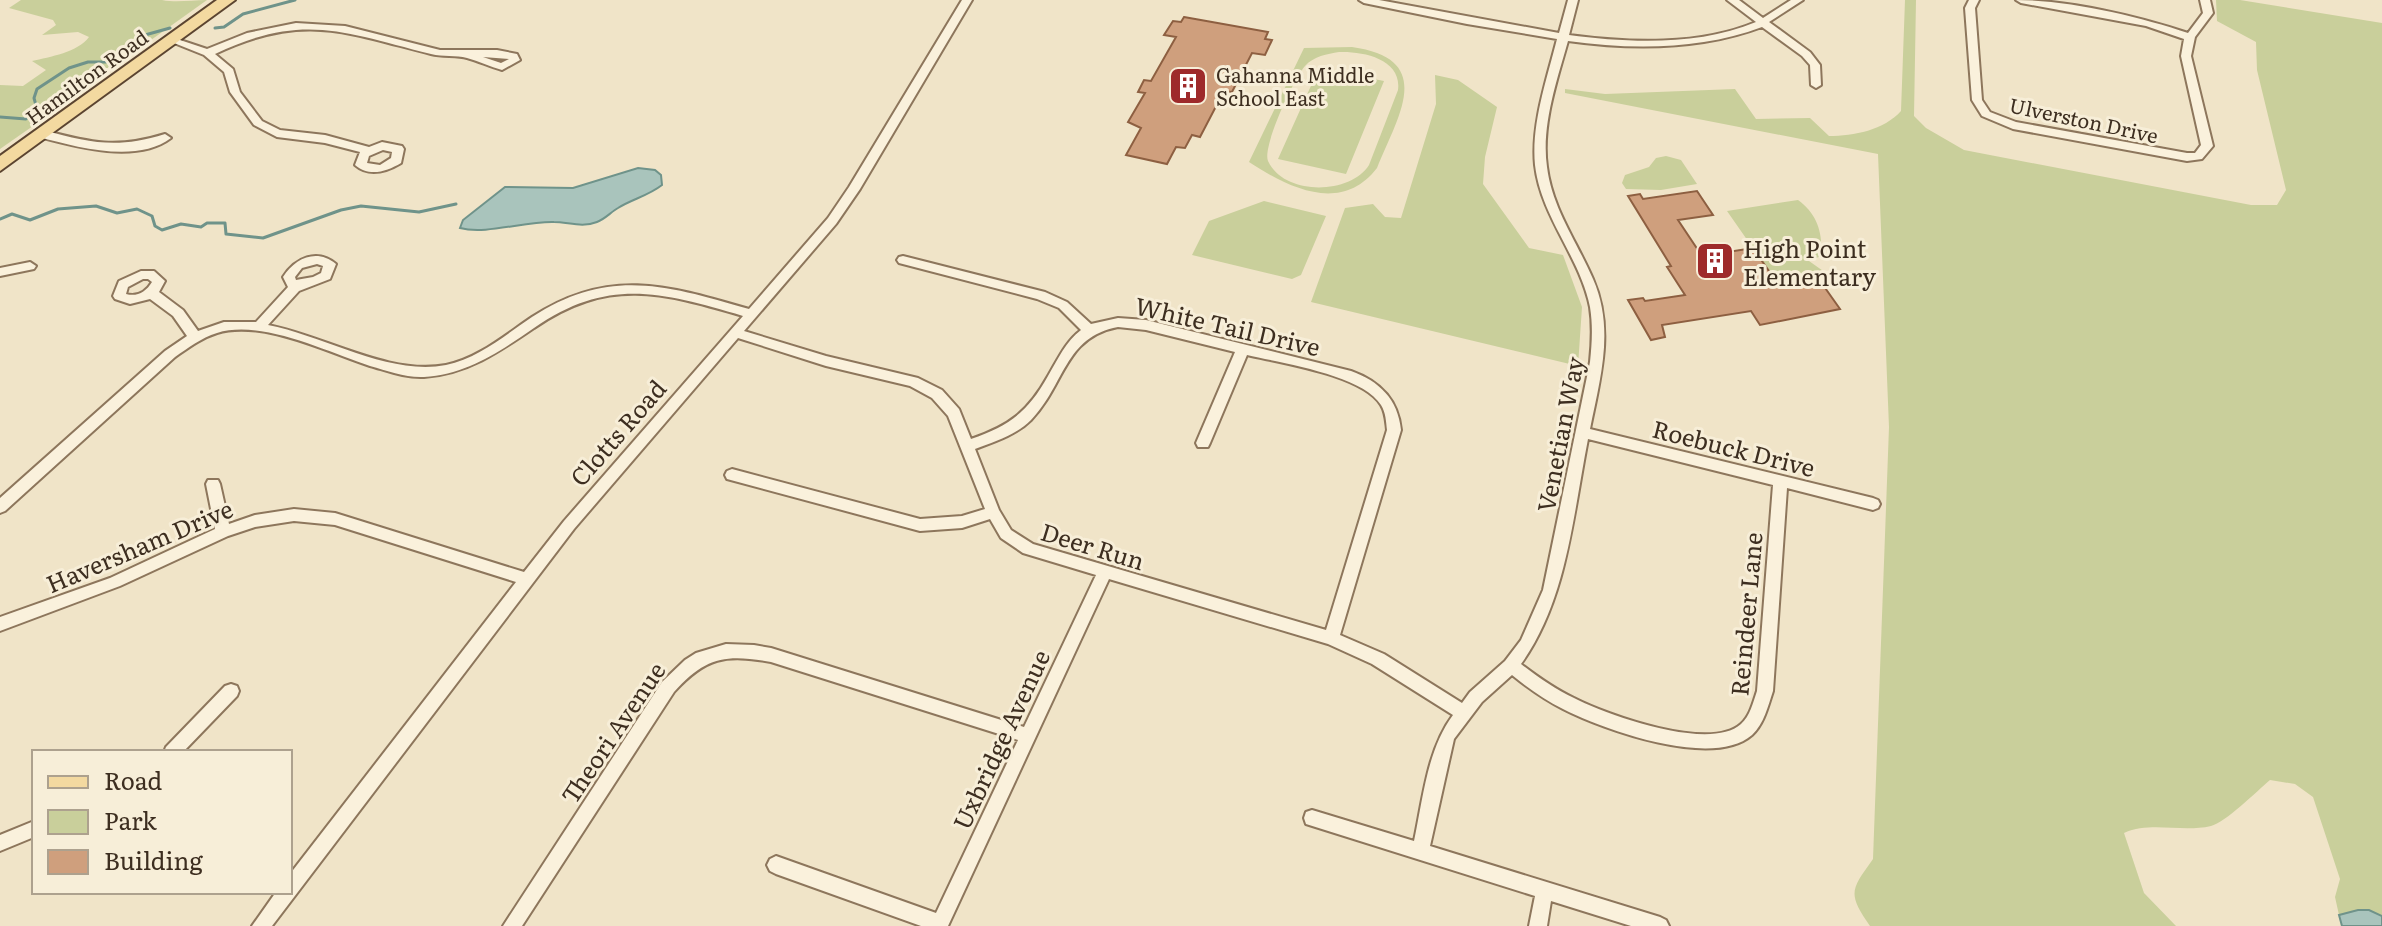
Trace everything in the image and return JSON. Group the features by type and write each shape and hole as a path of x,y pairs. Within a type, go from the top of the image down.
{"main road":[{"name":"Hamilton Road","path":"0,165 230,0"}],"street":[{"name":"Clotts Road","path":"292,885 527,579 608,479 832,221 967,0"},
{"path":"1364,0 1602,43 1656,44 1738,32 1785,13 1798,0"},
{"name":"Venetian Way","path":"1420,852 1447,736 1463,712 1511,666 1541,618 1551,590 1600,347 1600,312 1595,293 1544,186 1539,147 1573,0"},
{"path":"1732,0 1806,54 1815,65 1816,85"},
{"name":"Ulverston Drive","path":"1974,0 1970,8 1977,100 1986,114 2013,125 2174,156 2198,156 2207,146 2186,56 2190,37"},
{"path":"2021,0 2148,23 2190,37 2208,13 2205,0"},
{"path":"208,53 249,36 302,26 342,29 428,51 471,56"},
{"path":"174,41 208,53 229,71 235,92 258,123 277,133 325,139 369,151"},
{"path":"43,134 111,148 138,147 165,138"},
{"path":"903,260 1041,295 1063,305 1090,330 1073,343 1031,413 1005,432 967,446"},
{"path":"0,272 30,266"},
{"path":"259,327 297,286"},
{"path":"0,507 170,354 195,337 232,325 259,327 420,373 450,370 478,360 562,305 589,293 617,287 680,293 752,314"},
{"path":"151,293 178,313 195,337"},
{"name":"White Tail Drive","path":"1090,330 1114,323 1135,323 1351,376 1383,395 1391,407 1394,430 1331,638"},
{"name":"Deer Run","path":"736,333 826,361 913,382 937,394 954,413 993,512 1006,534 1028,549 1331,638 1378,659 1463,712"},
{"path":"1203,443 1243,349"},
{"name":"Roebuck Drive","path":"1584,433 1873,504"},
{"path":"732,475 920,525 962,522 993,512"},
{"name":"Reindeer Lane","path":"1511,666 1568,704 1610,720 1682,741 1713,743 1740,734 1757,720 1765,691 1780,482"},
{"path":"213,484 223,532"},
{"name":"Haversham Drive","path":"0,624 115,582 223,532 255,521 294,515 335,519 527,579"},
{"name":"Uxbridge Avenue","path":"940,925 1104,573"},
{"name":"Theori Avenue","path":"512,926 668,687 687,665 714,651 743,649 771,655 1029,736"},
{"path":"174,750 231,691"},
{"path":"1312,818 1660,926"},
{"path":"0,843 32,830"},
{"path":"776,865 940,925"},
{"path":"1538,926 1544,892"},
{"name":"Clotts Road","path":"261,926 285,894"}],"green space":[{"path":"21,0 207,0 116,65 79,79 54,99 52,109 43,119 0,149 0,85 23,86 46,70 32,61 71,50 89,37 78,32 42,35 56,25 53,20 9,8"},
{"path":"1905,0 1916,0 1914,116 1926,128 1964,150 2251,205 2277,205 2286,190 2257,70 2256,42 2217,21 2216,0 2240,0 2382,23 2382,916 2369,910 2339,915 2335,897 2340,879 2313,797 2295,784 2270,780 2217,824 2200,828 2145,828 2124,833 2144,893 2176,926 1870,926 1858,906 1856,885 1873,859 1889,427 1878,154 1565,93 1565,89 1605,94 1735,89 1756,119 1810,118 1829,136 1868,131 1886,123 1901,111"},
{"path":"1352,47 1378,54 1395,64 1403,77 1401,110 1377,168 1363,182 1347,190 1314,192 1280,180 1249,162 1304,48","holes":["1349,52 1379,59 1394,71 1398,79 1398,90 1369,165 1360,175 1333,186 1302,186 1288,181 1276,172 1268,161 1267,153 1287,98 1309,63 1325,55"]},
{"path":"1319,68 1384,81 1346,174 1278,159"},
{"path":"1435,75 1458,80 1497,107 1485,157 1483,184 1529,248 1563,255 1582,307 1578,366 1311,302 1345,208 1373,204 1385,217 1401,218 1436,104"},
{"path":"1666,156 1681,160 1697,184 1661,190 1626,189 1622,183 1625,175 1649,167 1656,158"},
{"path":"1798,200 1810,211 1820,231 1821,256 1809,261 1826,273 1819,279 1823,285 1780,287 1727,211"},
{"path":"1264,201 1326,216 1301,275 1292,279 1192,255 1209,221"}],"water":[{"path":"638,168 655,170 661,175 662,185 597,222 580,225 543,222 482,230 460,228 463,220 505,187 573,188"},
{"path":"2369,910 2382,916 2382,926 2342,926 2339,915"}],"building":[{"name":"Gahanna Middle School East","path":"1184,17 1268,32 1265,39 1272,40 1265,55 1252,53 1232,92 1224,91 1200,137 1192,135 1185,148 1176,147 1167,164 1126,155 1141,128 1128,122 1145,93 1138,92 1144,80 1151,81 1176,37 1164,35 1173,21 1181,22"},
{"name":"High Point Elementary","path":"1697,191 1713,215 1678,220 1702,256 1753,248 1780,287 1823,285 1840,309 1760,325 1751,311 1662,325 1665,337 1651,340 1628,300 1643,298 1645,301 1685,295 1628,196 1640,194 1643,199"}],"waterway":[{"path":"215,28 224,27 243,14 295,0"},
{"path":"0,117 26,119 37,109 34,98 37,89 69,68 88,62 117,62 140,46 145,35 170,28"},
{"path":"0,219 12,214 30,220 58,209 96,206 117,213 137,209 152,216 155,226 162,230 181,224 201,227 207,223 225,223 226,234 263,238 341,210 361,206 419,212 456,204"}],"place":[{"name":"Gahanna Middle School East","path":"1188,86"},
{"name":"High Point Elementary","path":"1715,261"}]}
